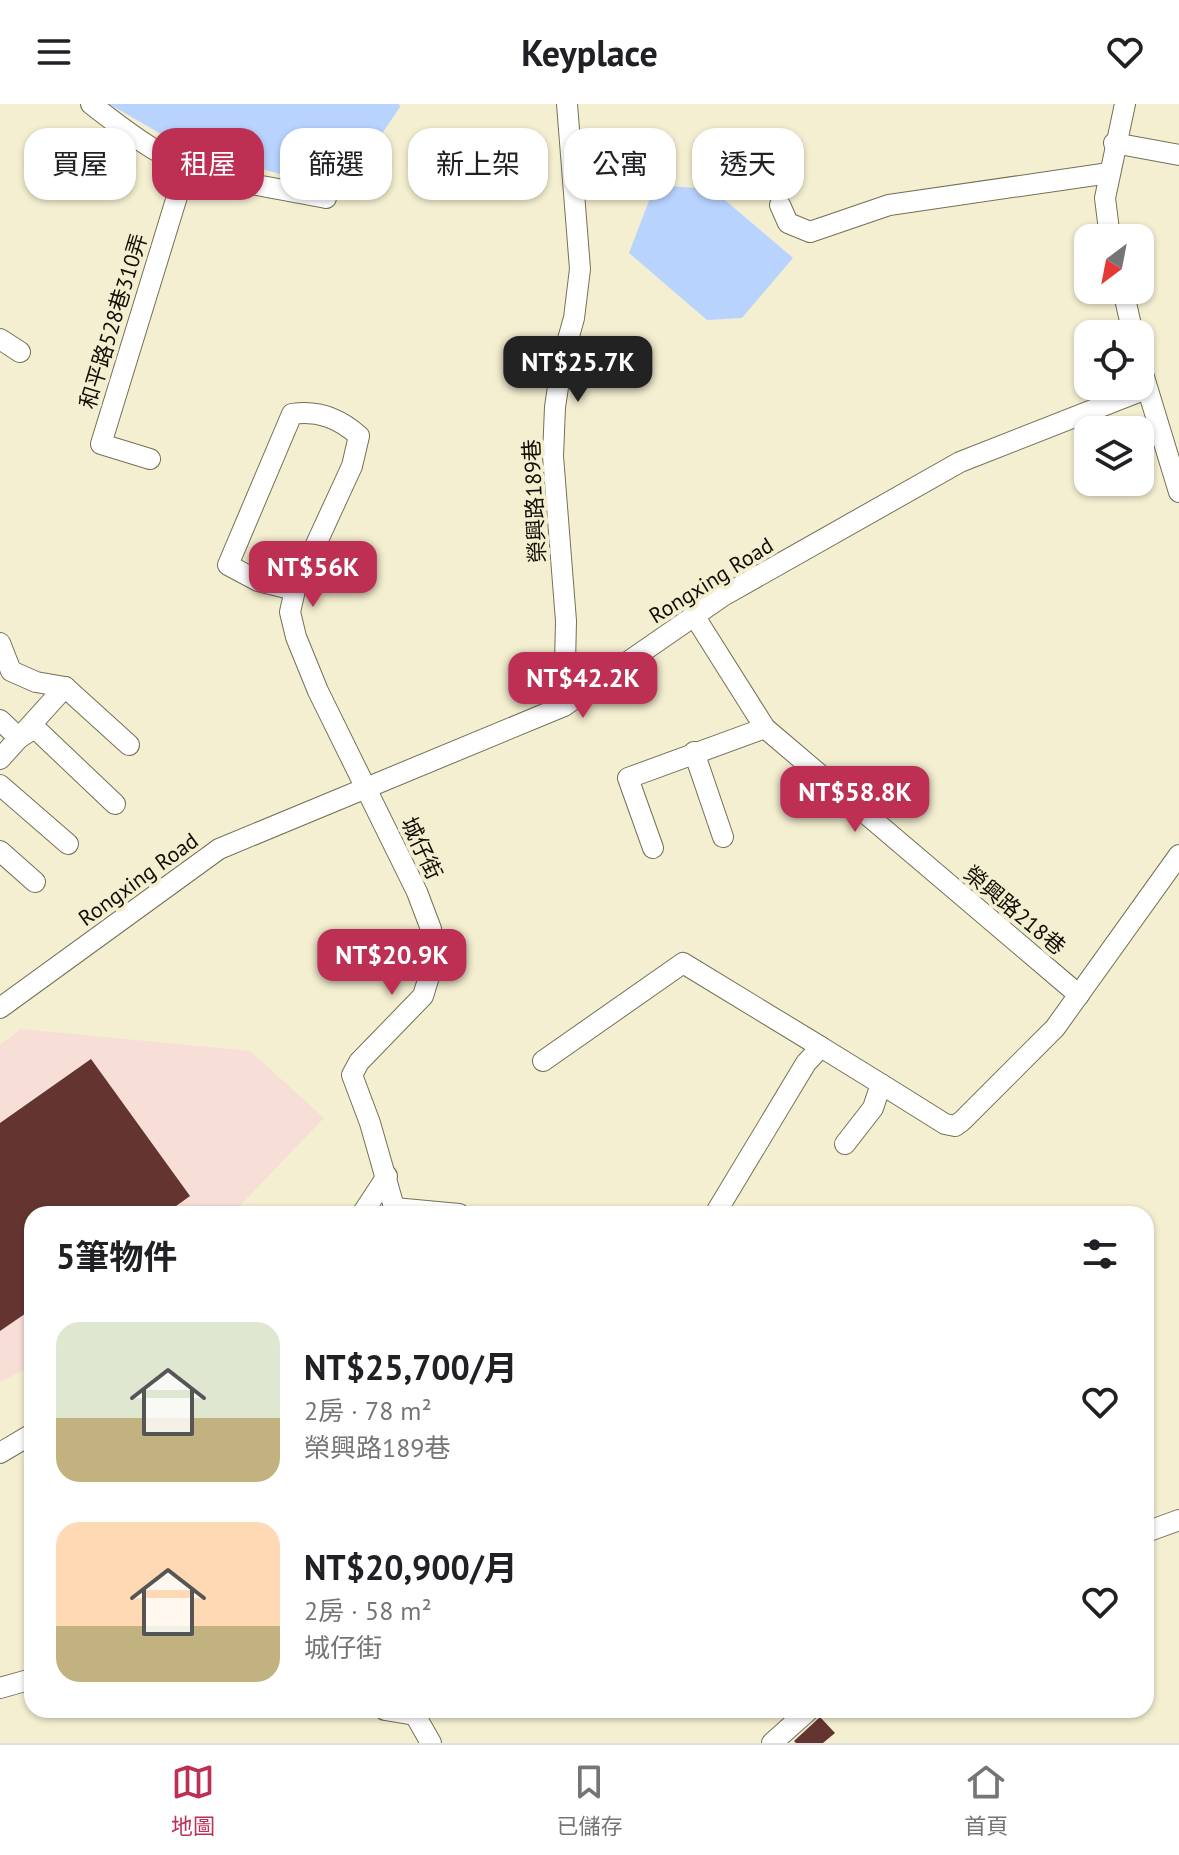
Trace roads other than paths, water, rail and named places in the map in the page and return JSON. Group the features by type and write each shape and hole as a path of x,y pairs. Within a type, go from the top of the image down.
{"street":[{"path":"91,104 152,148"},
{"name":"榮興路189巷","path":"564,706 566,621 553,456 555,419 580,269 567,104"},
{"path":"1108,224 1105,198 1114,143 1125,104"},
{"path":"1114,143 1179,155"},
{"path":"780,205 788,223 810,232 889,205 1109,173"},
{"name":"和平路528巷310弄","path":"150,459 101,444 176,200"},
{"path":"0,339 20,352"},
{"name":"Rongxing Road","path":"0,1008 219,849 564,706 723,596 960,462 1118,400"},
{"path":"1150,400 1179,492"},
{"path":"295,590 258,581 228,565 292,414 313,411 347,426 359,436 352,466 295,590 290,612 296,637 318,691 367,787"},
{"name":"榮興路218巷","path":"695,617 765,728 1079,995"},
{"path":"0,643 11,671 36,682 65,687 129,745"},
{"path":"0,759 65,687"},
{"path":"0,720 19,738"},
{"path":"19,738 35,728 115,804"},
{"path":"653,848 628,778 765,728"},
{"path":"694,752 723,837"},
{"path":"0,785 68,844"},
{"name":"城仔街","path":"367,787 431,929 432,967 423,996 359,1062 352,1075 391,1195"},
{"path":"0,851 35,882"},
{"path":"543,1061 683,963 955,1126 989,1091 1012,1074 1055,1028 1179,855"},
{"path":"720,1206 806,1063 821,1047"},
{"path":"845,1144 873,1108 881,1084"},
{"path":"374,1206 391,1195 430,1206"},
{"path":"0,1453 24,1439"},
{"path":"1154,1529 1179,1520"},
{"path":"0,1688 24,1681"},
{"path":"420,1718 431,1743"},
{"path":"772,1743 794,1718"}],"water":[{"path":"109,104 399,104 400,107 386,128 280,128 280,174 264,170 264,128 152,129"},
{"path":"676,186 692,188 692,200 725,200 793,258 742,318 707,320 629,253 649,200 676,200"}]}
